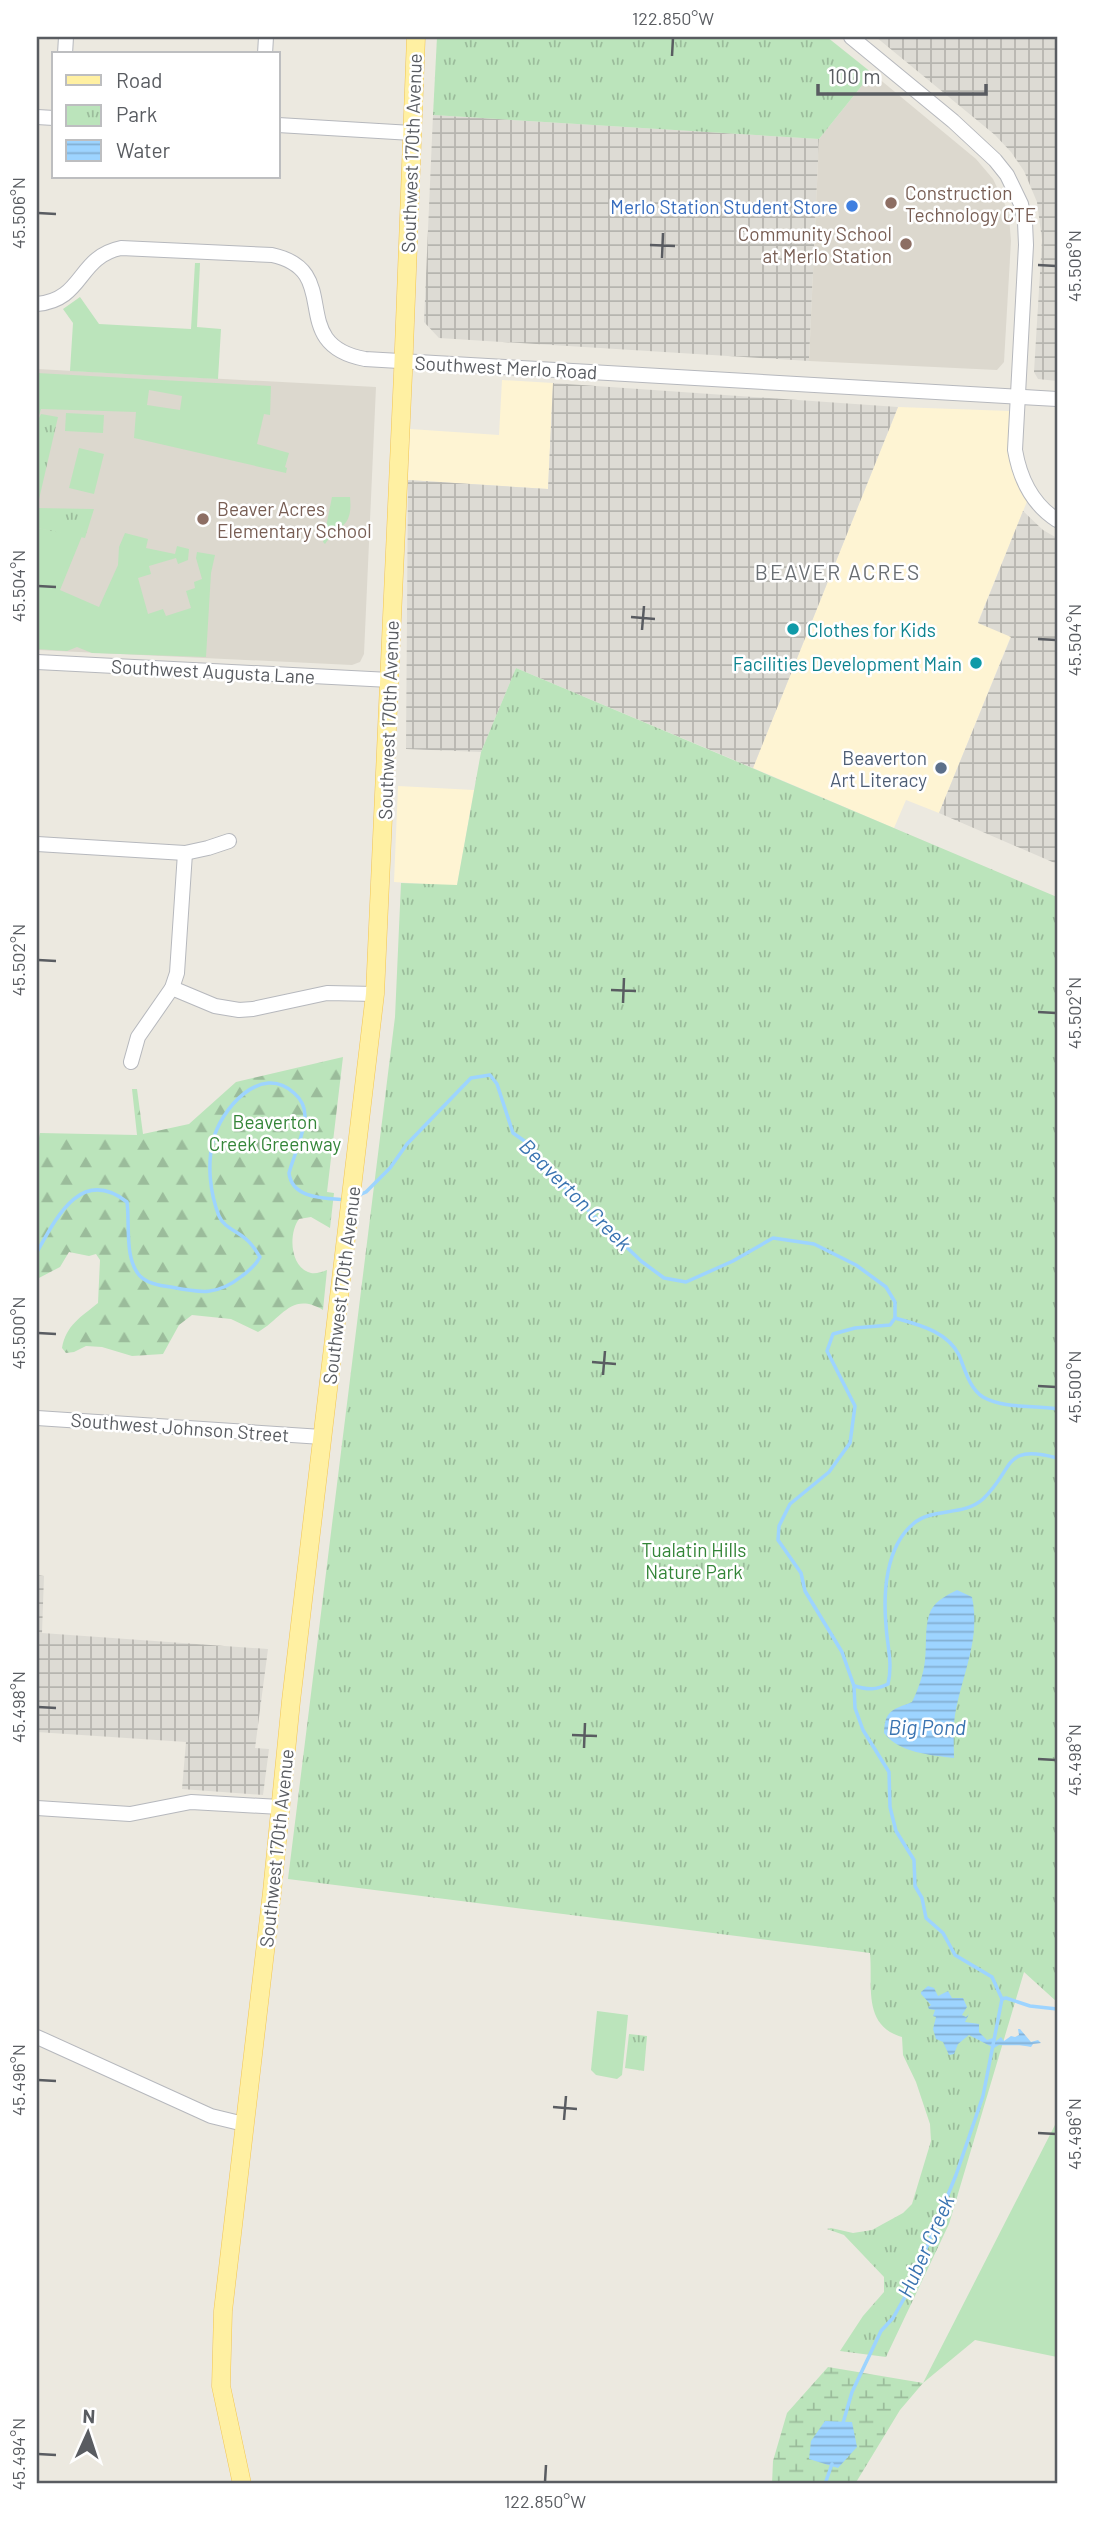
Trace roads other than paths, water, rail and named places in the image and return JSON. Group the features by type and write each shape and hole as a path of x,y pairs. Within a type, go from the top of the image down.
{"main road":[{"name":"Southwest 170th Avenue","path":"242,2484 226,2416 220,2360 225,2279 375,994 416,37"}],"street":[{"path":"851,37 977,142 1007,175 1014,189 1025,222 1026,245 1015,438 1017,462 1033,498 1057,520"},
{"path":"280,125 412,133"},
{"name":"Southwest Merlo Road","path":"37,304 56,300 64,295 73,288 96,258 106,251 121,248 272,255 295,263 306,272 312,285 323,335 339,352 365,359 1057,399"},
{"name":"Southwest Augusta Lane","path":"37,662 390,680"},
{"path":"37,845 185,853 229,841"},
{"path":"131,1062 138,1037 172,988 177,973 185,853"},
{"path":"172,988 215,1006 239,1010 327,993 375,994"},
{"name":"Southwest Johnson Street","path":"37,1418 322,1437"},
{"path":"37,1808 130,1814 191,1802 280,1807"},
{"path":"37,2037 211,2116 244,2124"}],"water":[{"name":"Big Pond","path":"957,1590 972,1597 974,1628 970,1657 955,1715 954,1758 907,1749 890,1740 884,1733 888,1715 912,1702 918,1687 924,1665 931,1610 939,1601"},
{"path":"928,1986 934,1988 938,1996 948,1991 952,1998 963,1998 967,2007 962,2015 966,2017 969,2014 965,2022 979,2024 979,2032 987,2040 993,2038 996,2041 1001,2037 1004,2041 1019,2035 1020,2029 1031,2042 1038,2040 1041,2043 1031,2047 999,2045 994,2048 969,2035 958,2044 954,2054 949,2055 943,2042 936,2039 933,2029 935,2010 929,2009 931,2005 921,1994"},
{"path":"825,2421 852,2422 857,2447 838,2468 809,2459 811,2441"}],"waterway":[{"name":"Beaverton Creek","path":"357,1196 366,1192 390,1168 407,1144 471,1078 490,1075 497,1084 513,1133 533,1147 568,1191 641,1261 664,1278 686,1282 733,1261 773,1238 814,1244 856,1265 886,1287 895,1302 895,1318 890,1325 855,1328 833,1334 827,1351 855,1406 850,1443 829,1472 790,1504 779,1526 778,1540 801,1573 805,1591 842,1652 854,1686 855,1708 863,1730 889,1772 890,1807 896,1831 914,1860 915,1886 922,1898 926,1918 943,1933 955,1955 992,1977 1002,1999"},
{"name":"Beaverton Creek","path":"37,1252 72,1201 83,1193 96,1190 111,1192 127,1202 132,1260 135,1269 147,1281 191,1291 208,1291 225,1287 242,1276 260,1257 249,1242 224,1224 219,1216 210,1179 211,1150 217,1129 233,1104 256,1086 268,1083 281,1085 294,1093 304,1109 303,1130 289,1173 292,1182 303,1193 312,1196 347,1200"},
{"path":"895,1318 931,1330 947,1340 959,1355 971,1383 983,1397 1010,1405 1057,1409"},
{"path":"855,1686 872,1689 888,1684 890,1661 885,1612 886,1585 892,1557 904,1534 913,1524 929,1515 975,1505 993,1488 1018,1456 1039,1454 1057,1458"},
{"name":"Beaverton Creek","path":"1002,1999 1057,2009"},
{"name":"Huber Creek","path":"843,2423 852,2392 881,2331 893,2318 910,2288 956,2175 983,2096 1002,1999"},
{"name":"Huber Creek","path":"825,2484 832,2464"}],"place":[{"name":"Construction Technology CTE","path":"891,203"},
{"name":"Merlo Station Student Store","path":"852,206"},
{"name":"Community School at Merlo Station","path":"906,244"},
{"name":"Beaver Acres Elementary School","path":"203,519"},
{"name":"Clothes for Kids","path":"793,629"},
{"name":"Facilities Development Main","path":"976,663"},
{"name":"Beaverton Art Literacy","path":"941,768"}],"district":[{"name":"BEAVER ACRES","path":"838,571"}],"park label":[{"name":"Beaverton Creek Greenway","path":"275,1132"},
{"name":"Tualatin Hills Nature Park","path":"694,1560"}]}
